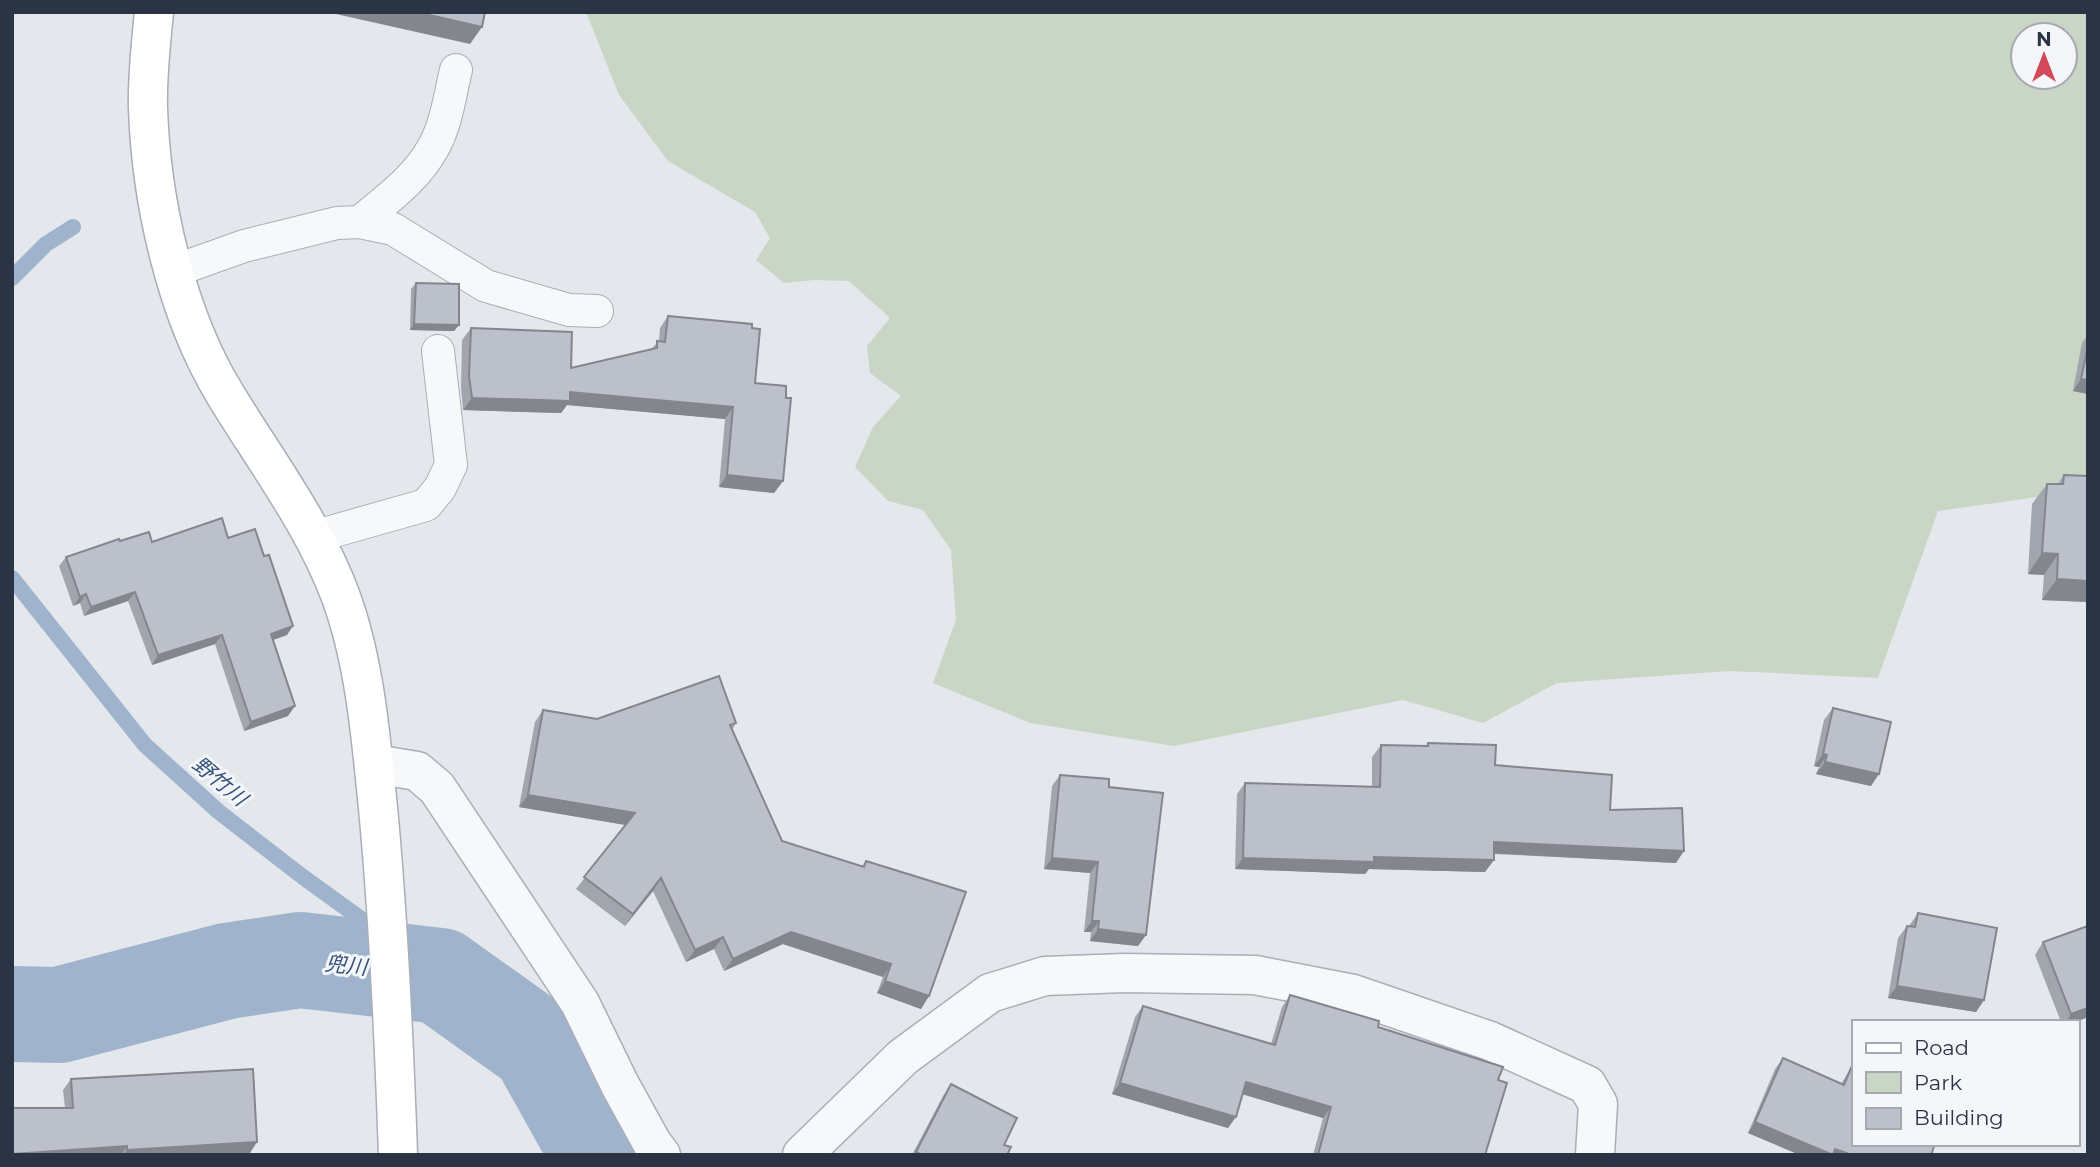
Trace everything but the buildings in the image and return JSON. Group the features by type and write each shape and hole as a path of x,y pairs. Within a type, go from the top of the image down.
{"street":[{"path":"154,12 148,106 154,184 174,271 195,334 223,392 313,537 341,596 358,659 374,764 384,870 398,1155"},
{"path":"374,764 417,771 437,788 580,1003 620,1085 661,1155"},
{"path":"802,1155 903,1057 990,993 1045,976 1124,973 1255,975 1353,994 1490,1041 1587,1085 1598,1104 1595,1155"}],"lane":[{"path":"360,222 404,186 433,148 446,113 456,70"},
{"path":"174,271 244,246 337,223 360,222 393,229 486,286 569,310 597,311"},
{"path":"313,537 426,505 440,488 451,465 438,351"}],"green space":[{"path":"586,12 2088,12 2088,490 1938,511 1878,678 1730,671 1557,683 1483,723 1403,700 1174,746 1030,723 933,683 956,620 951,550 923,510 888,501 855,467 873,427 901,396 870,373 867,346 890,318 849,281 784,283 756,260 770,238 755,212 668,161 619,95"}],"waterway":[{"name":"野竹川","path":"12,278 46,244 73,227"},
{"name":"野竹川","path":"12,578 145,745 219,812 303,877 440,976"},
{"name":"兜川","path":"12,1014 59,1015 227,971 300,960 440,976 538,1046 599,1155"}]}
